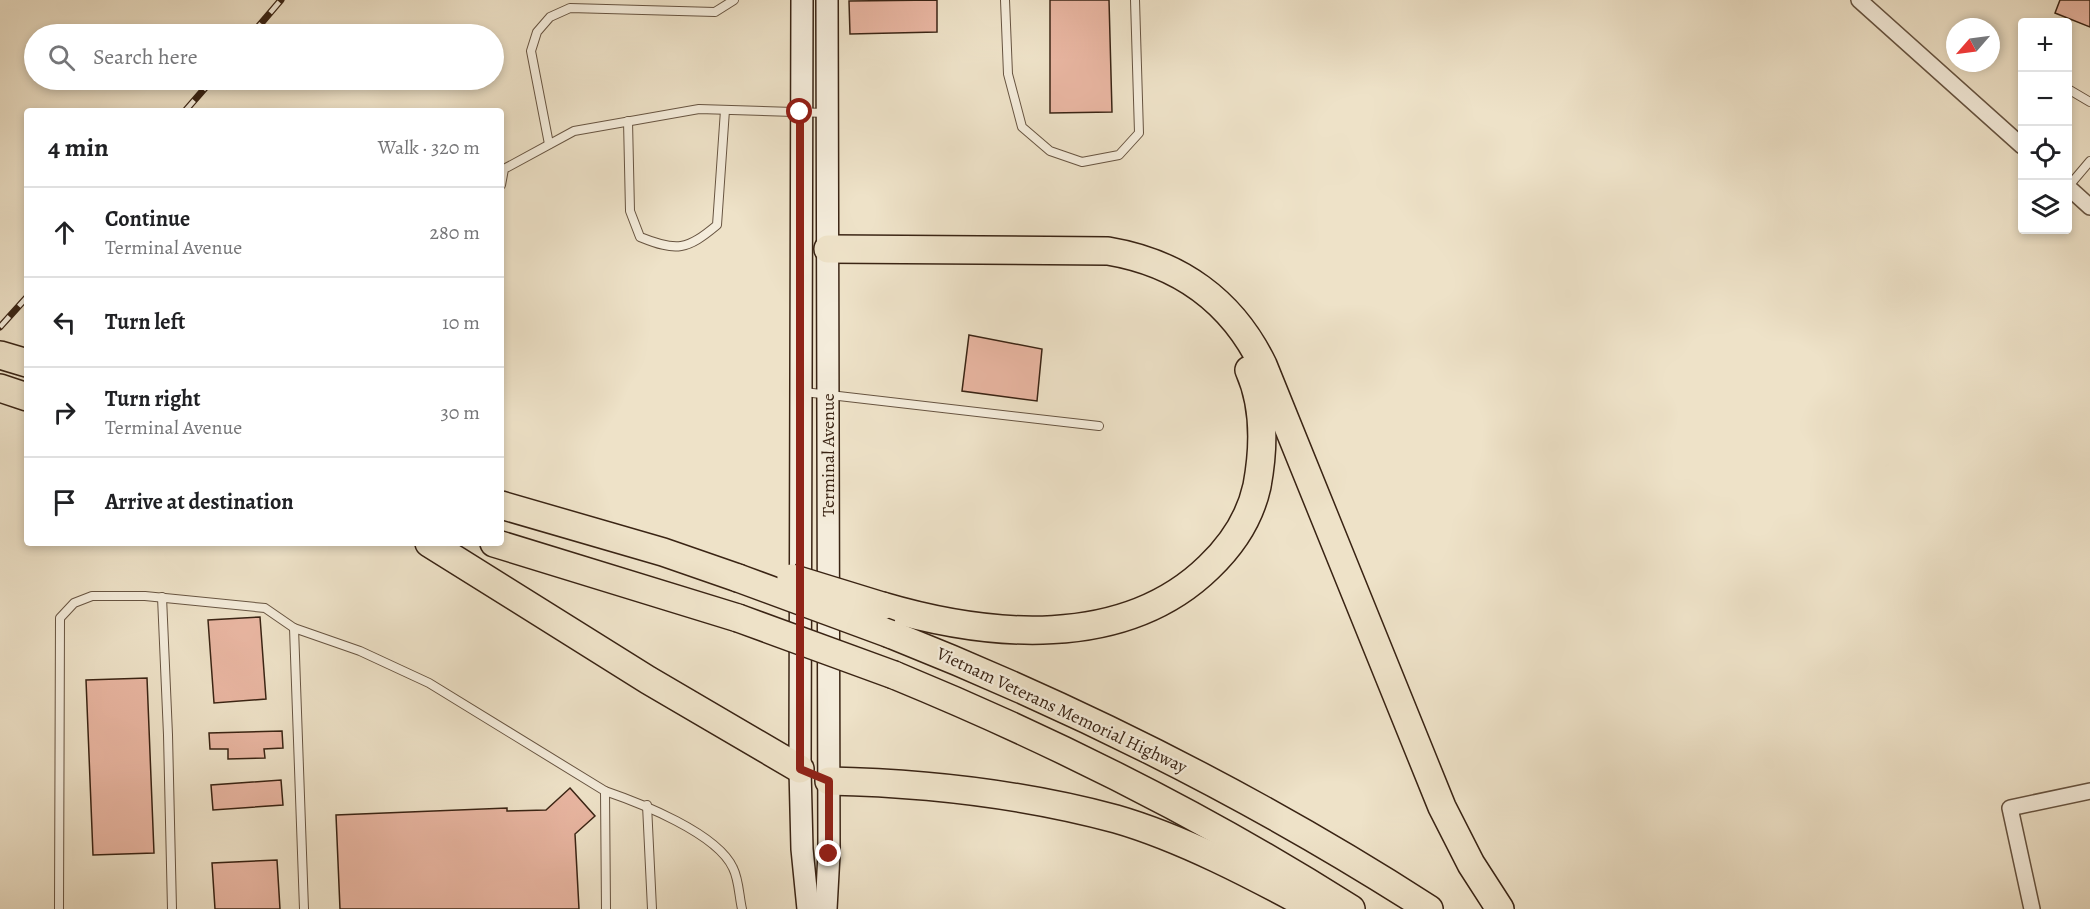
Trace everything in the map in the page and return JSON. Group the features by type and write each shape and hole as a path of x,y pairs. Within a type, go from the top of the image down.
{"highway":[{"path":"828,256 1108,251 1147,260 1172,269 1198,285 1221,304 1249,338 1263,365 1442,807 1471,864 1500,909"},
{"path":"736,570 964,625 1041,630 1079,627 1114,620 1162,602 1202,574 1226,550 1245,521 1259,474 1262,439 1260,407 1245,361 1217,321 1186,294 1150,276 1088,265 828,256"},
{"path":"0,355 24,362"},
{"path":"0,388 24,395"},
{"name":"Vietnam Veterans Memorial Highway","path":"504,506 663,552 736,570 996,676 1171,759 1276,816 1429,909"},
{"path":"434,546 648,681 800,769"},
{"name":"Vietnam Veterans Memorial Highway","path":"504,546 738,618 894,675 1015,727 1142,789 1244,845 1350,909"},
{"path":"829,781 874,782 1030,799 1118,820 1195,849 1315,909"}],"main road":[{"name":"Terminal Avenue","path":"802,0 799,255 800,769 802,849 808,909"},
{"name":"Terminal Avenue","path":"826,909 829,854 827,0"},
{"path":"799,255 828,256"},
{"path":"800,769 829,781"},
{"path":"800,909 799,878 802,849"}],"street":[{"path":"1859,0 2018,142"},
{"path":"2072,191 2090,207"},
{"path":"2032,909 2010,808 2090,791"}],"lane":[{"path":"549,144 531,51 537,32 550,17 570,8 715,12 734,0"},
{"path":"1005,0 1008,74 1022,127 1050,151 1082,162 1119,155 1139,133 1135,0"},
{"path":"2072,92 2090,102"},
{"path":"504,169 574,131 699,109 828,113"},
{"path":"628,122 630,211 640,237 663,246 693,245 717,225 725,110"},
{"path":"2072,182 2090,161"},
{"path":"799,392 1099,426"},
{"path":"59,909 60,618 74,603 92,596 162,597 265,608 294,628 360,651 429,683 604,791 647,805 718,847 733,868 742,909"},
{"path":"162,597 172,909"},
{"path":"294,628 304,909"},
{"path":"604,791 606,909"},
{"path":"647,805 652,909"}],"building":[{"path":"937,0 937,32 850,34 849,1"},
{"path":"1050,0 1109,0 1112,112 1050,113"},
{"path":"2060,0 2090,0 2090,27 2072,18 2055,13"},
{"path":"969,335 1042,349 1037,401 962,391"},
{"path":"260,617 266,699 214,703 208,620"},
{"path":"147,678 154,853 93,855 86,680"},
{"path":"282,731 283,748 264,749 265,758 228,759 228,749 210,749 209,733"},
{"path":"281,780 283,805 213,810 211,785"},
{"path":"570,788 595,816 575,834 579,909 340,909 336,815 507,808 507,811 546,810"},
{"path":"277,860 280,909 215,909 212,863"}],"railway":[{"path":"261,24 281,0"},
{"path":"188,108 203,90"},
{"path":"0,327 24,300"}],"route":[{"path":"800,112 800,769 829,781 829,854"}]}
